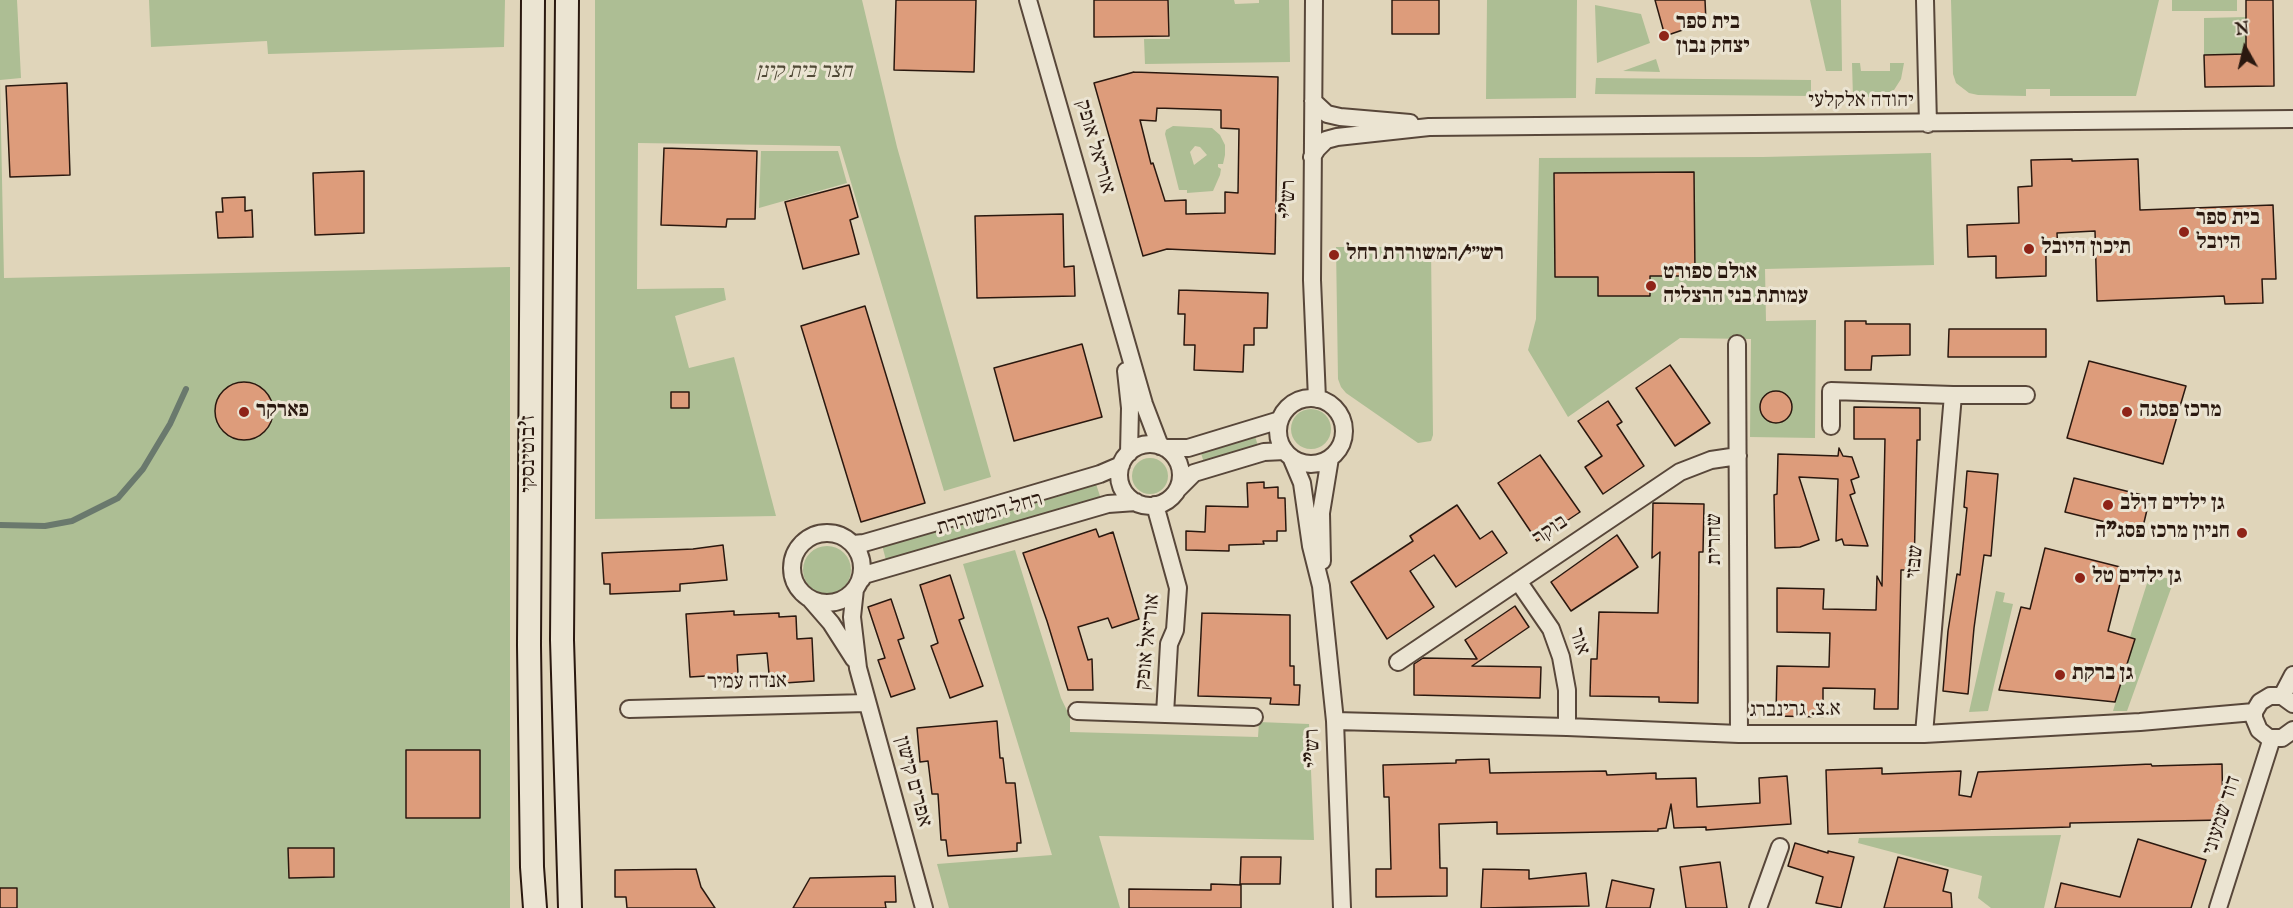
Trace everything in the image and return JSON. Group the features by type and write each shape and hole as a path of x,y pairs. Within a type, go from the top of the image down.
{"main road":[{"name":"ז'בוטינסקי","path":"533,0 529,645 532,867 535,908"},
{"name":"ז'בוטינסקי","path":"567,0 562,640 570,908"}],"street":[{"name":"אוריאל אופק","path":"1028,0 1144,404 1163,447"},
{"name":"רש\"י","path":"1314,0 1312,280 1317,399"},
{"path":"1926,0 1928,124"},
{"name":"יהודה אלקלעי","path":"1313,101 1327,114 1340,117 1412,123 1429,127"},
{"name":"יהודה אלקלעי","path":"1312,157 1326,140 1337,137 1429,127 2293,119"},
{"name":"אוריאל אופק","path":"1118,307 1130,408 1125,459"},
{"name":"שחרית","path":"1737,344 1739,735"},
{"path":"1831,426 1831,392 2026,394"},
{"name":"שבזי","path":"1924,734 1953,394"},
{"path":"1280,420 1188,448 1146,445 1125,459 1120,479 1123,489 1136,502 1155,505 1168,500 1194,473 1264,452 1288,454 1300,462 1311,464 1330,458 1343,442 1343,421 1335,408 1317,399 1297,402 1288,408 1280,420 1279,436 1288,454"},
{"path":"1163,447 1172,454 1179,466 1180,480 1177,490"},
{"name":"רש\"י","path":"1288,454 1302,483 1311,546 1321,586"},
{"name":"בוקר","path":"1398,662 1680,472 1711,460 1738,456"},
{"name":"רש\"י","path":"1330,458 1321,513 1321,586 1335,721 1342,908"},
{"name":"רחל המשוררת","path":"853,544 864,543 1100,474 1125,459"},
{"name":"רחל המשוררת","path":"858,585 864,575 1108,504 1136,502"},
{"name":"אוריאל אופק","path":"1155,505 1178,588 1175,630 1169,645 1165,714"},
{"path":"828,533 839,535 853,544 859,552 862,563 858,585 848,597 838,602 821,603 811,599 799,588 792,573 793,562 799,547 812,537 828,533"},
{"name":"אור","path":"1518,581 1551,629 1561,657 1567,690 1567,727"},
{"name":"אפרים קישון","path":"858,585 852,601 858,668 924,908"},
{"name":"אפרים קישון","path":"811,599 836,630 858,668"},
{"path":"2293,675 2288,700 2270,696 2260,702 2254,712 2255,725 2263,735 2282,738 2293,730"},
{"name":"אנדה עמיר","path":"629,709 867,703"},
{"name":"אוריאל אופק","path":"1077,711 1254,717"},
{"name":"א.צ. גרינברג","path":"1335,721 1567,727 1739,735 1924,734 2140,722 2254,712"},
{"name":"דוד שמעוני","path":"2218,908 2272,738"},
{"path":"1758,908 1780,847"}],"green space":[{"path":"0,0 17,0 21,78 0,80"},
{"path":"149,0 505,0 504,47 268,54 267,41 151,47"},
{"name":"חצר בית קינן","path":"595,0 862,0 897,147 991,477 944,491 840,146 638,143 637,289 724,288 726,300 675,316 689,368 734,357 776,516 595,519"},
{"path":"1169,0 1234,0 1235,4 1259,3 1259,0 1289,0 1290,62 1145,64 1144,39 1170,39"},
{"path":"1487,0 1577,0 1576,98 1486,99"},
{"path":"1810,0 1841,0 1842,71 1826,71"},
{"path":"1951,0 2159,0 2136,96 2050,96 2050,89 2026,89 2026,96 1969,93 1956,83 1953,74"},
{"path":"2172,0 2237,0 2237,11 2172,11"},
{"path":"1595,5 1641,14 1650,43 1597,63"},
{"path":"2246,17 2246,54 2204,55 2204,18"},
{"path":"1656,59 1660,72 1623,71"},
{"path":"1852,63 1860,63 1861,71 1890,71 1890,63 1904,63 1901,79 1894,90 1880,96 1853,98"},
{"path":"1596,78 1811,80 1811,96 1595,94"},
{"path":"0,80 4,278 510,267 510,908 0,908"},
{"path":"1173,126 1212,128 1220,135 1225,145 1225,155 1223,164 1218,164 1221,169 1220,175 1213,191 1187,193 1187,190 1179,190 1165,134 1166,130","holes":["1195,146 1200,147 1207,155 1194,165 1190,152"]},
{"path":"761,151 838,151 847,183 759,208"},
{"name":"אולם ספורט עמותת בני הרצליה","path":"1931,153 1934,265 1765,269 1766,321 1816,320 1815,438 1750,437 1751,339 1680,338 1568,417 1528,350 1536,319 1539,158 1763,157"},
{"path":"1336,247 1431,247 1433,435 1431,441 1418,443 1346,393 1341,387 1338,379"},
{"path":"1311,409 1319,410 1325,415 1330,421 1330,437 1325,443 1319,448 1311,449 1303,448 1297,443 1292,437 1291,429 1292,421 1297,415 1303,410"},
{"path":"1254,433 1259,449 1205,466 1200,450"},
{"path":"1150,458 1162,464 1168,476 1162,488 1150,494 1138,488 1132,476 1138,464"},
{"path":"1095,481 1101,499 887,564 882,545"},
{"path":"827,546 844,553 851,570 844,587 827,594 810,587 803,570 810,553"},
{"path":"1015,550 1061,698 1070,717 1070,732 1258,737 1259,722 1309,724 1314,840 1099,836 1120,908 949,908 937,864 1052,855 963,564"},
{"path":"2150,574 2174,580 2127,711 2113,711 2135,639 2130,637"},
{"path":"1996,591 2005,593 2003,602 2013,604 1988,711 1969,712"},
{"path":"2061,835 2044,908 1991,908 1978,898 1982,876 1858,843 1859,838"}],"building":[{"path":"896,0 976,0 974,72 894,70"},
{"path":"1094,0 1168,0 1169,36 1094,37"},
{"path":"1392,0 1439,0 1439,34 1392,34"},
{"path":"1655,0 1705,0 1706,22 1665,36"},
{"path":"2246,0 2273,0 2274,86 2205,87 2204,55 2246,54"},
{"path":"1134,72 1278,77 1275,254 1167,249 1143,256 1094,83","holes":["1157,108 1221,110 1221,128 1239,129 1238,193 1225,192 1225,213 1186,214 1186,200 1165,201 1153,163 1151,164 1140,120 1156,121"]},
{"path":"67,83 70,175 10,177 6,86"},
{"path":"664,148 757,151 755,219 727,219 726,227 661,225"},
{"name":"בית ספר היובל","path":"2072,159 2072,161 2138,159 2140,210 2273,205 2276,279 2262,279 2263,303 2225,304 2224,296 2097,301 2095,231 2057,233 2058,251 2046,252 2046,276 1996,278 1996,256 1968,257 1967,225 2019,223 2018,187 2032,186 2031,160"},
{"path":"364,171 364,233 315,235 313,173"},
{"path":"1694,172 1695,276 1650,276 1650,296 1598,296 1598,277 1555,277 1554,173"},
{"path":"849,185 858,217 850,220 859,254 803,269 785,202"},
{"path":"245,197 245,211 252,210 253,237 218,238 216,212 223,212 222,198"},
{"path":"1063,214 1064,267 1074,266 1075,296 977,298 975,216"},
{"path":"1179,290 1268,293 1267,328 1254,328 1254,345 1244,345 1243,372 1194,370 1195,345 1184,345 1185,314 1178,314"},
{"path":"865,306 925,503 861,522 801,326"},
{"path":"1845,321 1866,321 1866,324 1910,324 1910,355 1872,356 1871,370 1845,370"},
{"path":"1949,329 2046,329 2046,357 1948,357"},
{"path":"1082,344 1102,417 1014,441 994,368"},
{"name":"מרכז פסגה","path":"2089,361 2186,386 2163,464 2067,438"},
{"path":"1670,365 1710,423 1675,446 1636,388"},
{"path":"244,382 260,387 268,395 273,411 268,427 260,435 244,440 228,435 220,427 215,411 220,395 228,387"},
{"path":"1776,391 1787,396 1792,407 1787,418 1776,423 1765,418 1760,407 1765,396"},
{"path":"671,392 689,392 689,408 671,408"},
{"path":"1608,401 1622,422 1617,425 1644,466 1603,494 1585,467 1602,456 1578,421"},
{"path":"1854,407 1920,408 1920,440 1917,440 1914,570 1901,570 1898,709 1874,709 1875,689 1823,688 1823,717 1776,716 1777,666 1829,667 1830,633 1777,632 1777,588 1824,589 1823,609 1876,610 1877,576 1882,586 1885,439 1854,439"},
{"path":"1839,448 1843,456 1852,457 1859,477 1851,480 1855,493 1850,495 1868,546 1844,545 1842,539 1836,541 1838,479 1799,477 1819,540 1800,547 1775,548 1774,495 1777,494 1778,454 1838,456"},
{"path":"1540,455 1580,512 1537,541 1498,483"},
{"path":"1967,471 1998,474 1991,556 1984,555 1968,694 1943,691 1948,631 1957,574 1960,575 1967,508 1964,507"},
{"name":"גן ילדים דולב","path":"2074,478 2150,497 2142,531 2065,512"},
{"path":"1264,482 1264,488 1278,487 1278,498 1285,498 1286,531 1277,531 1277,541 1263,541 1264,544 1229,545 1229,551 1186,550 1186,531 1205,532 1206,506 1248,507 1247,483"},
{"path":"1653,503 1704,504 1703,552 1699,552 1698,703 1659,702 1659,697 1590,696 1591,659 1597,659 1599,612 1658,613 1660,552 1652,558"},
{"path":"1457,505 1480,539 1492,531 1507,553 1456,587 1434,555 1410,571 1434,607 1387,639 1351,582 1413,541 1410,536"},
{"path":"1096,529 1099,537 1113,532 1139,619 1112,628 1108,618 1078,627 1088,660 1092,659 1093,690 1068,690 1023,553"},
{"path":"1617,535 1638,567 1571,611 1551,582"},
{"path":"723,545 727,580 680,584 680,591 610,594 610,584 604,584 602,553 693,549"},
{"name":"גן ברקת","path":"2045,548 2124,568 2108,631 2135,639 2115,702 1999,690 2021,607 2030,609"},
{"path":"950,575 964,618 959,620 983,686 950,698 931,646 938,643 920,585"},
{"path":"891,599 904,638 898,640 915,689 891,697 878,660 885,658 868,607"},
{"path":"1515,606 1529,627 1472,666 1541,667 1540,698 1414,695 1414,664 1423,658 1477,659 1465,640"},
{"path":"734,611 734,615 779,613 779,617 796,616 797,639 812,638 814,681 770,684 767,653 737,655 738,674 690,677 686,614"},
{"path":"1202,613 1290,615 1290,666 1294,666 1294,685 1300,685 1299,705 1270,704 1271,698 1198,696"},
{"path":"997,721 1000,758 1003,758 1006,783 1015,783 1021,843 1017,843 1017,851 948,856 946,840 941,840 938,794 932,794 928,761 920,762 917,728"},
{"path":"406,750 480,750 480,818 406,818"},
{"path":"1489,759 1490,773 1606,771 1607,775 1656,773 1656,779 1696,778 1697,807 1760,803 1759,778 1787,776 1791,824 1706,830 1706,827 1674,828 1671,804 1666,828 1658,829 1658,831 1497,834 1497,822 1439,824 1440,868 1447,868 1447,896 1376,897 1376,869 1391,869 1389,797 1384,797 1383,765 1456,763 1456,760"},
{"path":"2151,764 2152,766 2222,764 2223,820 2070,823 2070,827 1828,834 1826,770 1882,768 1882,774 1961,771 1959,795 1971,797 1978,772"},
{"path":"2138,839 2206,860 2191,908 2055,908 2061,883 2120,897"},
{"path":"1795,843 1828,853 1828,851 1854,857 1841,908 1816,903 1823,877 1788,866"},
{"path":"288,848 334,848 334,877 289,878"},
{"path":"1241,857 1281,857 1280,884 1240,884"},
{"path":"1898,857 1948,870 1943,891 1951,893 1952,908 1884,908"},
{"path":"1720,862 1727,908 1686,908 1680,867"},
{"path":"696,869 701,887 715,908 627,908 626,897 615,897 615,870"},
{"path":"1483,869 1529,870 1529,879 1586,873 1589,906 1481,908"},
{"path":"895,876 896,902 885,902 886,908 793,908 810,878"},
{"path":"1612,880 1654,889 1650,908 1606,908"},
{"path":"1211,884 1241,885 1241,908 1129,908 1129,889 1211,890"},
{"path":"0,888 17,888 17,908 0,908"}],"waterway":[{"path":"0,525 45,526 72,521 118,498 143,469 170,424 186,389"}],"place":[{"name":"בית ספר יצחק נבון","path":"1664,36"},
{"name":"בית ספר היובל","path":"2184,232"},
{"name":"תיכון היובל","path":"2029,249"},
{"name":"רש״י/המשוררת רחל","path":"1334,255"},
{"name":"אולם ספורט עמותת בני הרצליה","path":"1651,286"},
{"name":"פארקר","path":"244,412"},
{"name":"מרכז פסגה","path":"2127,412"},
{"name":"גן ילדים דולב","path":"2108,505"},
{"name":"חניון מרכז פסג\"ה","path":"2242,533"},
{"name":"גן ילדים טל","path":"2080,578"},
{"name":"גן ברקת","path":"2060,675"}]}
